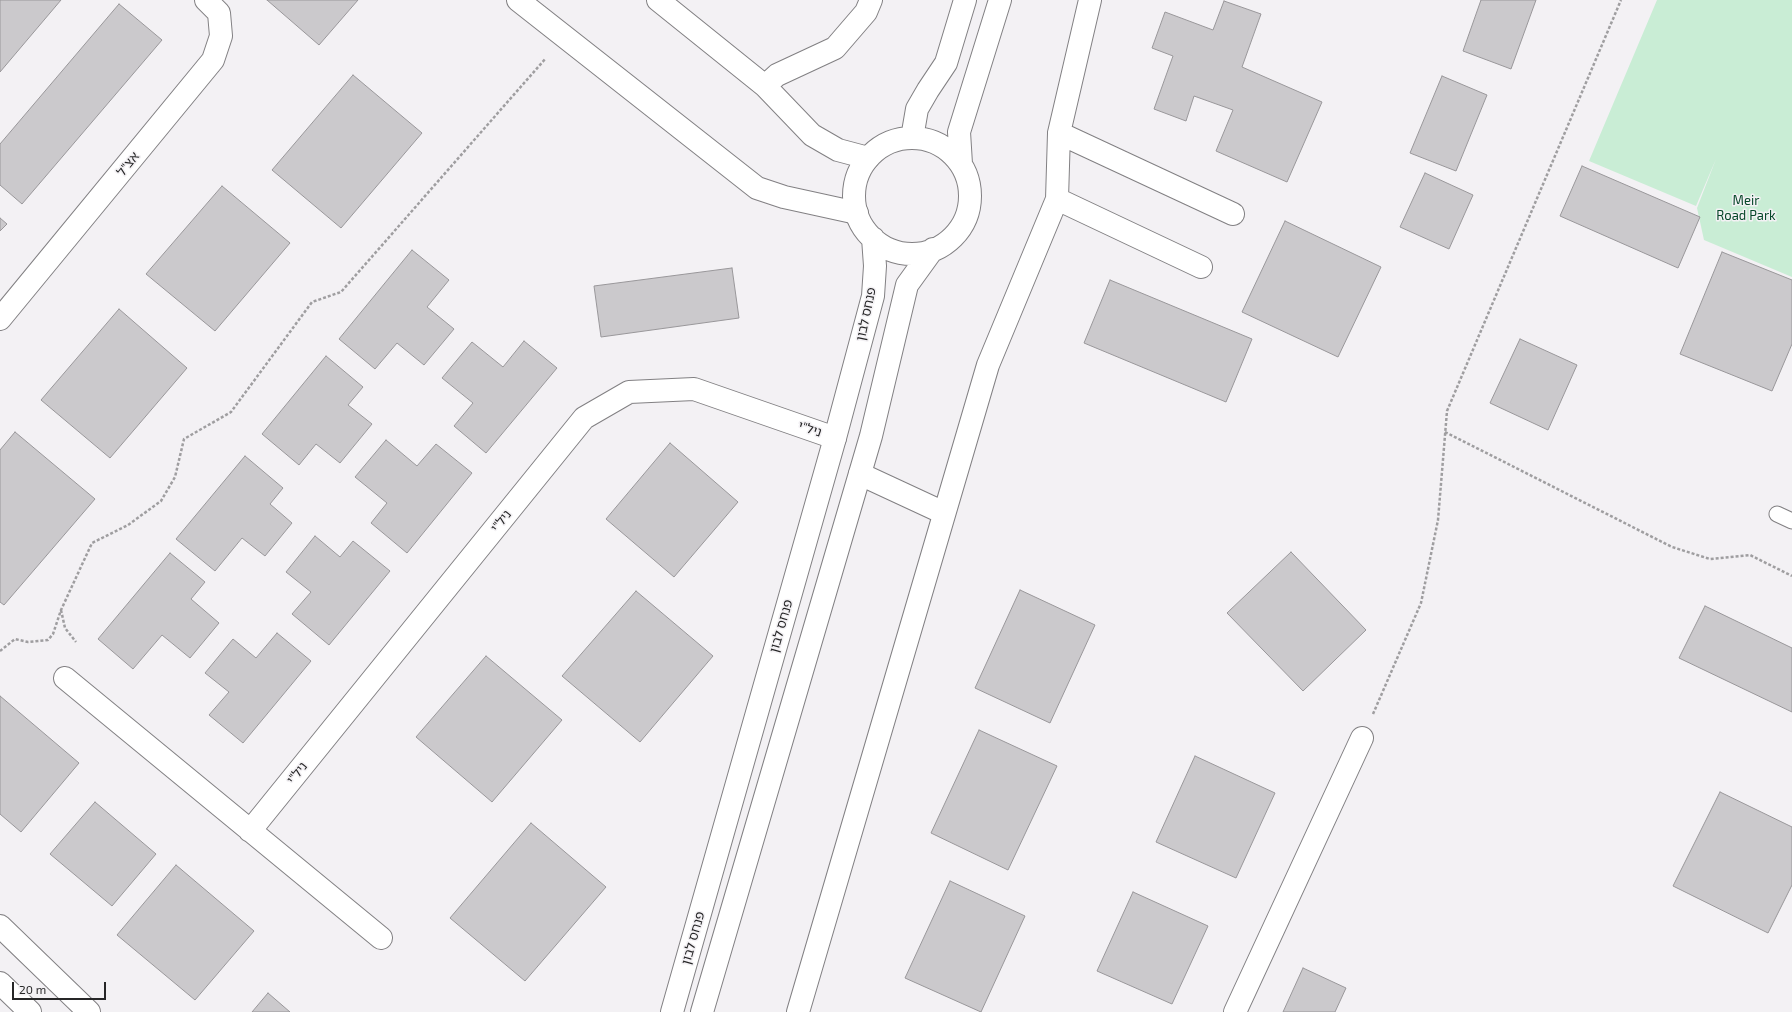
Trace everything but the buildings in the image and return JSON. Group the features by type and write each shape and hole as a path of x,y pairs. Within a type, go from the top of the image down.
{"street":[{"path":"518,0 757,188 784,197 857,213"},
{"path":"658,0 765,86 812,135 838,150 868,158"},
{"path":"765,86 778,75 835,48 866,12 870,0"},
{"path":"912,138 917,109 946,63 965,0"},
{"path":"961,164 959,132 1000,0"},
{"path":"798,1012 988,364 1057,199 1059,133 1090,0"},
{"name":"אצ\"ל","path":"0,319 213,60 221,36 212,6"},
{"path":"1059,133 1234,214"},
{"path":"912,138 931,141 948,150 961,164 968,180 970,196 968,213 960,229 948,241 933,249 918,253 902,253 886,247 872,238 863,227 857,213 854,199 855,184 860,170 868,158 881,147 896,140 912,138"},
{"path":"1057,199 1201,266"},
{"name":"פנחס לבון","path":"672,1012 835,438 873,296 875,266 872,238"},
{"path":"702,1012 871,436 907,285 933,249"},
{"name":"ניל\"י","path":"250,831 584,418 629,392 694,389 835,438"},
{"path":"860,474 944,513"},
{"path":"65,678 381,938"},
{"path":"1235,1012 1362,738"},
{"path":"0,926 89,1012"},
{"path":"0,983 30,1012"}],"lane":[{"path":"1777,514 1792,521"}],"path":[{"path":"1362,738 1421,603 1438,520 1447,411 1621,0"},
{"path":"0,651 15,639 28,642 48,640 53,634 61,610 92,543 128,525 161,501 175,477 184,439 231,412 312,302 341,292 565,37"},
{"path":"1445,432 1672,547 1710,558 1750,555 1792,576"},
{"path":"61,610 65,628 76,642"}],"green space":[{"name":"Meir Road Park","path":"1657,0 1792,0 1792,277 1704,240 1697,208 1716,159 1696,206 1589,161"}]}
